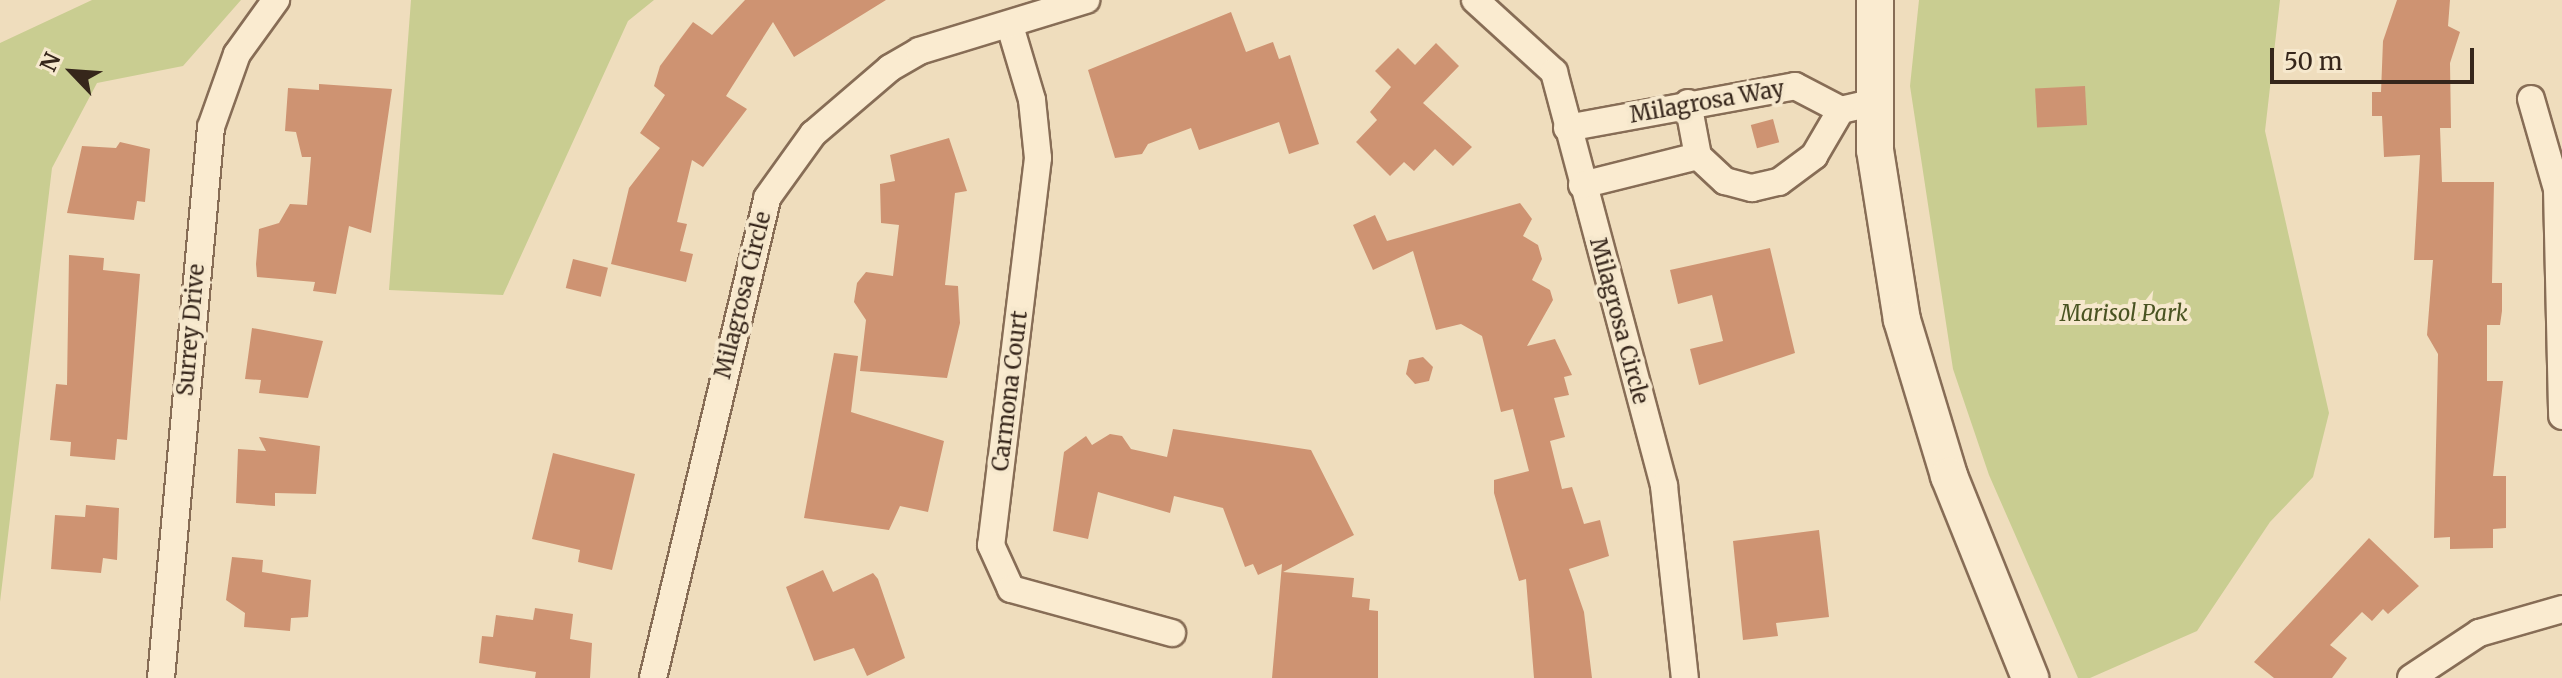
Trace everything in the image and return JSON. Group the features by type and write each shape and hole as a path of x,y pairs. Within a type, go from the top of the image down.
{"street":[{"name":"Surrey Drive","path":"161,678 211,127 237,54 276,0"},
{"name":"Milagrosa Circle","path":"653,678 767,198 813,134 890,68 919,51 1010,26 1086,0"},
{"name":"Milagrosa Circle","path":"1475,0 1554,72 1664,486 1685,678"},
{"path":"1875,0 1856,107 1902,320 1949,476 2030,678"},
{"name":"Carmona Court","path":"1010,26 1032,100 1038,158 991,545 1011,589 1172,633"},
{"name":"Milagrosa Way","path":"1567,128 1688,103 1795,86 1856,107"},
{"path":"2531,99 2557,189 2562,416"},
{"path":"1688,103 1698,156 1725,181 1752,188 1779,182 1814,156 1856,107"},
{"path":"1582,185 1698,156"},
{"path":"2411,678 2479,633 2562,609"}],"green space":[{"path":"92,0 241,0 183,66 97,83 52,168 0,602 0,43"},
{"path":"411,0 654,0 628,21 503,295 389,290"},
{"name":"Marisol Park","path":"1919,0 2280,0 2265,131 2329,413 2313,477 2270,522 2197,631 2090,678 2078,678 1989,475 1953,369 1910,86"}],"building":[{"path":"745,0 886,0 794,57 773,22 726,96 747,109 703,167 692,160 677,222 687,224 680,251 693,254 686,282 611,264 629,188 660,148 640,133 665,95 654,86 660,66 693,22 712,35"},
{"path":"2397,0 2450,0 2448,26 2460,32 2450,63 2451,128 2440,128 2442,182 2494,182 2492,283 2502,283 2502,311 2500,325 2487,325 2487,381 2503,381 2493,476 2506,476 2506,528 2493,529 2493,548 2450,549 2450,537 2434,538 2438,354 2427,335 2433,260 2414,260 2420,155 2384,157 2382,116 2372,116 2372,92 2381,92 2383,41"},
{"path":"1231,12 1246,52 1273,42 1279,59 1290,55 1319,144 1289,154 1279,122 1199,150 1191,128 1148,144 1142,154 1115,158 1088,70"},
{"path":"1436,43 1459,66 1423,103 1472,147 1453,166 1435,149 1414,171 1404,162 1390,176 1356,142 1377,120 1370,112 1391,87 1375,71 1398,48 1415,65"},
{"path":"319,84 392,89 371,233 349,226 336,294 313,291 315,282 257,277 259,229 279,223 290,204 307,205 311,157 302,157 296,132 285,131 288,88 319,90"},
{"path":"2085,86 2087,125 2037,128 2035,89"},
{"path":"1773,119 1779,142 1757,148 1751,125"},
{"path":"949,138 967,191 955,193 945,285 958,286 960,323 947,378 860,371 866,320 854,302 857,283 866,272 893,276 899,225 881,223 880,184 895,181 890,155"},
{"path":"120,142 150,149 145,202 137,201 134,220 67,213 82,146 116,148"},
{"path":"1520,203 1532,219 1523,236 1538,245 1542,259 1532,280 1550,290 1553,300 1527,346 1555,339 1572,375 1564,377 1569,395 1554,398 1565,437 1550,441 1562,489 1572,487 1584,524 1600,520 1609,556 1569,569 1584,612 1592,678 1534,678 1526,579 1519,581 1494,493 1494,480 1529,471 1513,409 1501,412 1482,336 1461,324 1436,330 1413,251 1373,270 1353,225 1375,215 1387,241"},
{"path":"1770,248 1795,353 1699,385 1690,349 1723,341 1712,295 1678,304 1670,270"},
{"path":"69,255 104,258 103,270 140,274 127,440 117,439 115,460 70,456 71,442 50,440 56,384 67,385"},
{"path":"573,259 608,268 601,297 566,288"},
{"path":"252,328 323,341 308,398 259,393 261,380 245,379"},
{"path":"834,353 858,356 851,412 944,441 928,512 900,506 889,530 804,518"},
{"path":"1423,357 1433,367 1429,381 1415,384 1406,374 1409,360"},
{"path":"1173,429 1311,450 1354,535 1283,572 1354,578 1352,597 1370,599 1369,610 1378,611 1378,678 1272,678 1282,564 1258,575 1253,564 1245,567 1223,508 1174,496 1170,513 1098,492 1088,539 1053,531 1064,452 1086,436 1092,445 1110,434 1122,436 1131,449 1167,457"},
{"path":"259,437 320,446 316,494 275,493 275,506 236,503 238,449 266,451"},
{"path":"553,453 635,474 612,570 578,562 580,550 532,539"},
{"path":"86,505 119,508 117,560 103,558 101,573 51,569 55,515 85,517"},
{"path":"1819,530 1829,617 1776,623 1778,636 1743,640 1733,541"},
{"path":"2369,538 2419,586 2388,614 2383,609 2372,621 2362,612 2330,645 2347,658 2332,678 2274,678 2254,662"},
{"path":"232,557 263,560 262,572 311,580 308,617 291,618 290,631 244,627 245,613 226,600"},
{"path":"823,570 833,592 873,573 878,579 905,658 867,676 854,648 814,661 786,587"},
{"path":"535,608 573,614 570,639 592,643 590,678 535,678 536,672 479,663 482,636 493,637 496,615 533,620"}]}
